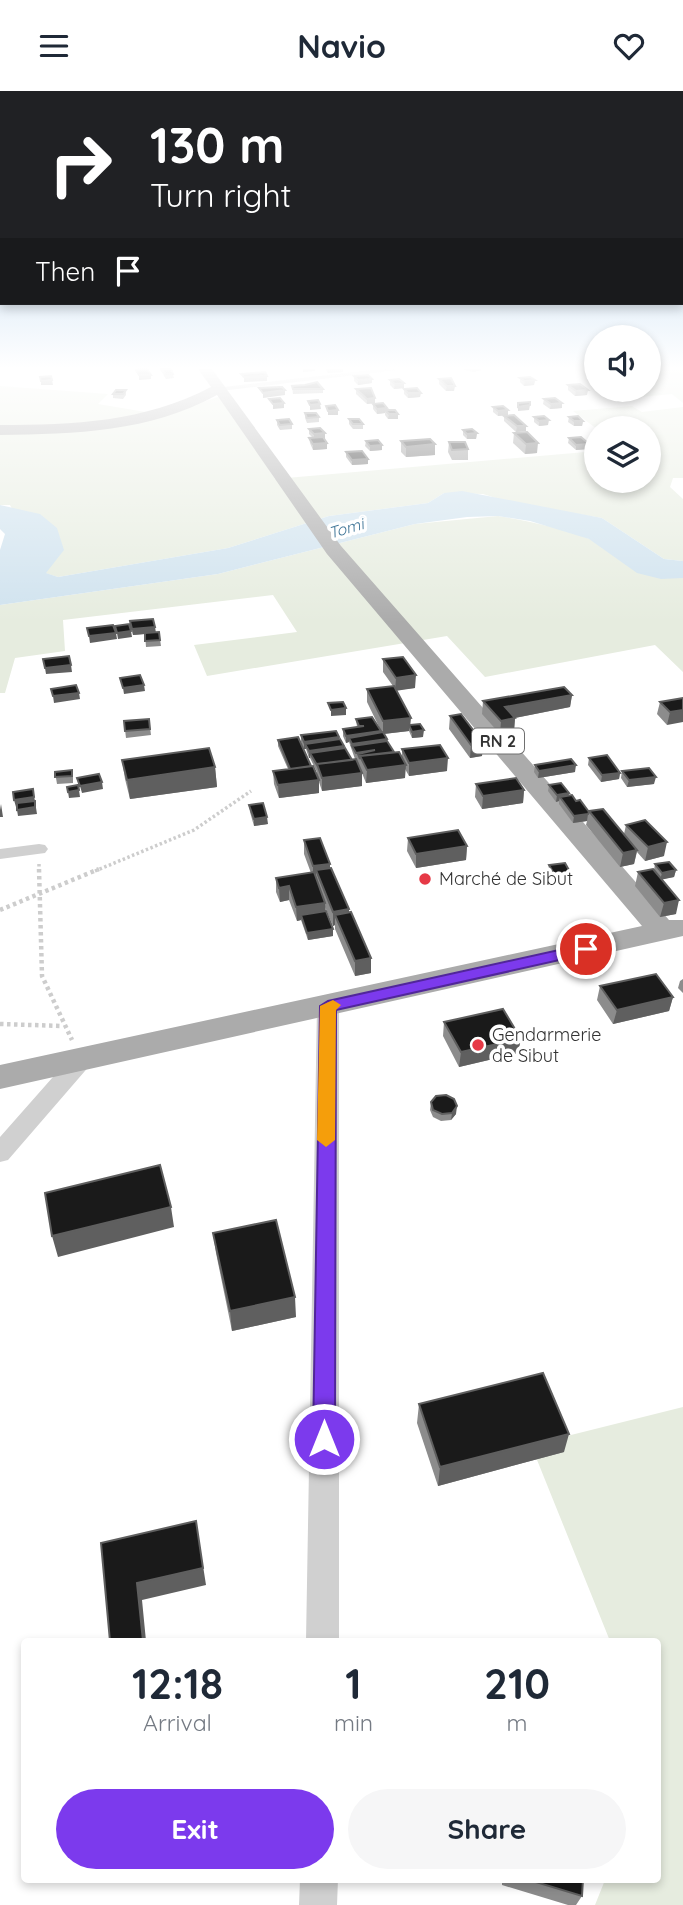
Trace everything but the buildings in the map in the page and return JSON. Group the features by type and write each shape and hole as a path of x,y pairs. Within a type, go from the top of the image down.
{"main road":[{"name":"RN 2","path":"0,1077 673,929 334,550 266,454"}],"street":[{"path":"0,854 39,849"},
{"path":"322,1638 328,1006"},
{"path":"0,1153 83,1058"},
{"path":"318,1905 319,1883"}],"path":[{"path":"0,910 194,829 251,791"},
{"path":"39,849 42,976 64,1026 83,1058"},
{"path":"0,1024 64,1026"}],"shaded area":[{"path":"0,454 259,454 275,479 584,454 584,493 661,493 661,454 683,454 683,478 673,478 670,487 683,499 683,561 664,559 602,518 512,503 483,494 444,493 428,503 329,516 228,548 58,577 45,573 10,505 0,505"},
{"path":"498,516 587,538 639,571 650,575 683,578 683,672 655,645 485,677 447,636 207,676 194,645 297,632 273,595 63,620 65,651 15,658 5,693 0,693 0,605 218,574 415,524"},
{"path":"683,1407 683,1905 595,1905 604,1883 661,1883 661,1638 609,1638 531,1445"}],"water":[{"name":"Tomi","path":"462,491 602,518 664,559 683,561 683,578 661,579 637,573 589,539 530,521 498,516 467,517 415,524 218,574 0,605 0,550 5,534 0,529 0,505 40,514 57,528 64,550 46,573 58,577 228,548 329,516 428,503 444,493"}],"slow traffic":[{"path":"326,1140 328,1006 333,1005"}],"place":[{"name":"Marché de Sibut","path":"425,879"},
{"name":"Gendarmerie de Sibut","path":"478,1045"}],"route":[{"path":"324,1439 328,1006 586,949"}]}
